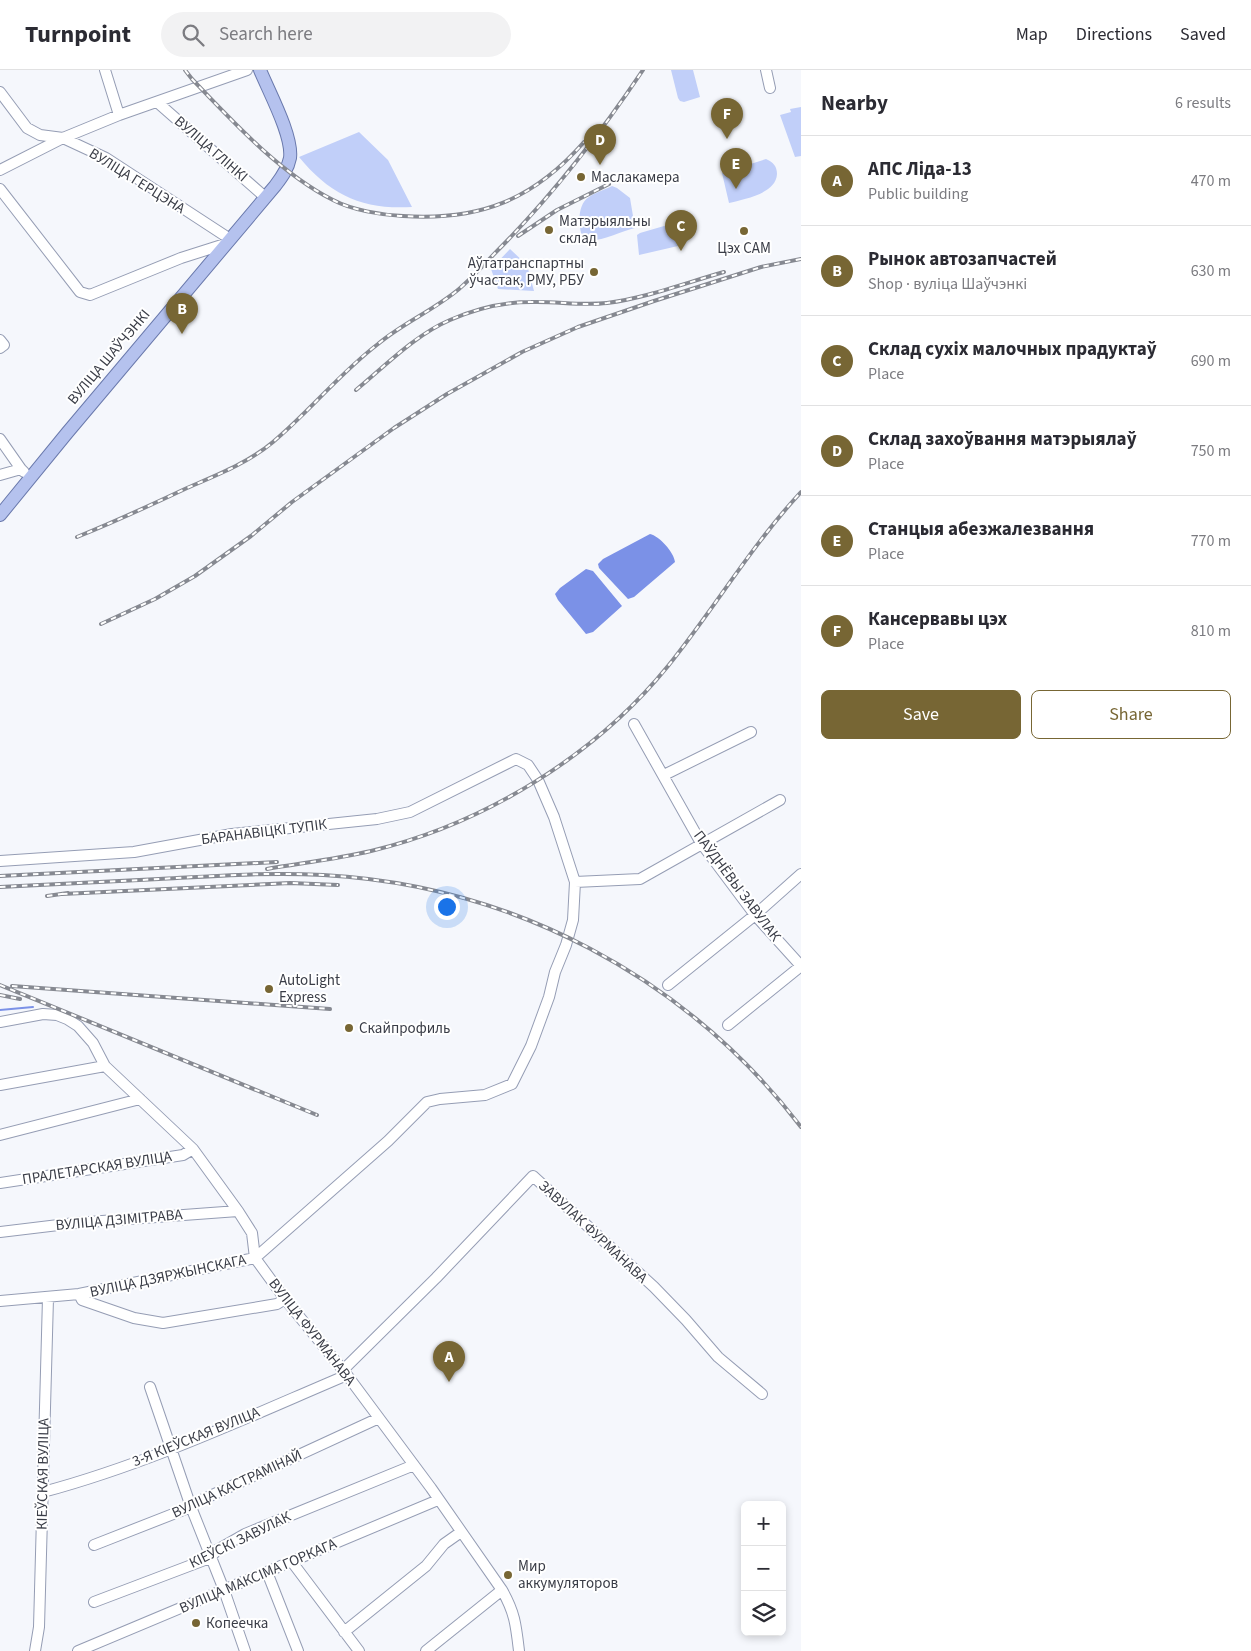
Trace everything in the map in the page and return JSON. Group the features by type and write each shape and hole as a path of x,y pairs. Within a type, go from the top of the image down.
{"main road":[{"name":"ВУЛІЦА ШАЎЧЭНКІ","path":"0,514 25,474 228,242 275,186 286,168 290,159 287,134 260,70"}],"street":[{"path":"105,70 119,115"},
{"path":"0,170 63,138 119,115 247,70"},
{"path":"766,70 770,88"},
{"name":"ВУЛІЦА ГЕРЦЭНА","path":"0,92 27,128 40,136 63,138 106,158 228,242"},
{"name":"ВУЛІЦА ГЛІНКІ","path":"157,102 265,197"},
{"path":"0,189 80,292 90,295 181,258 228,242"},
{"path":"0,439 25,474"},
{"path":"0,476 25,474"},
{"name":"ПАЎДНЁВЫ ЗАВУЛАК","path":"634,724 701,844 755,915 801,966"},
{"path":"664,775 751,732"},
{"name":"БАРАНАВІЦКІ ТУПІК","path":"0,861 134,852 232,834 378,819 410,812 516,759 528,765 538,780 554,817 575,882"},
{"path":"575,882 640,879 780,800"},
{"path":"668,985 755,915 801,874"},
{"name":"ВУЛІЦА ДЗЯРЖЫНСКАГА","path":"0,1301 79,1294 255,1258 388,1141 427,1102 485,1094 512,1084 531,1046 549,997 555,972 566,945 573,920 575,882"},
{"path":"728,1025 801,966"},
{"name":"ВУЛІЦА ФУРМАНАВА","path":"0,1022 43,1014 57,1014 78,1026 92,1043 105,1066 193,1150 238,1210 252,1233 255,1258 285,1299 345,1372 414,1465 502,1590 515,1617 519,1651"},
{"path":"0,1085 105,1066"},
{"path":"0,1135 140,1100"},
{"name":"ПРАЛЕТАРСКАЯ ВУЛІЦА","path":"0,1183 183,1155 193,1150"},
{"name":"ЗАВУЛАК ФУРМАНАВА","path":"345,1372 533,1176 654,1287 718,1357 762,1394"},
{"name":"ВУЛІЦА ДЗІМІТРАВА","path":"0,1232 75,1223 238,1210"},
{"path":"79,1294 82,1300 92,1304 134,1318 163,1323 277,1304 285,1299"},
{"name":"КІЕЎСКАЯ ВУЛІЦА","path":"35,1651 39,1627 48,1298"},
{"name":"3-Я КІЕЎСКАЯ ВУЛІЦА","path":"43,1492 84,1480 172,1448 345,1372"},
{"path":"150,1387 191,1507 224,1590 245,1651"},
{"name":"ВУЛІЦА КАСТРАМІНАЙ","path":"94,1545 191,1507 197,1502 379,1418"},
{"name":"КІЕЎСКІ ЗАВУЛАК","path":"94,1602 210,1558 217,1550 245,1534 414,1465"},
{"name":"ВУЛІЦА МАКСІМА ГОРКАГА","path":"78,1651 438,1500"},
{"path":"344,1632 426,1566 444,1544 460,1532"},
{"path":"292,1562 359,1651"},
{"path":"267,1572 298,1651"},
{"path":"426,1651 502,1590"}],"shaded area":[{"path":"671,70 693,70 700,97 684,102 680,101"},
{"path":"801,107 801,156 795,157 780,115 791,112 790,109"},
{"path":"359,132 388,160 412,207 378,206 363,203 349,197 323,181 299,157"},
{"path":"766,159 771,161 777,171 775,181 771,186 758,195 729,203 722,173"},
{"path":"612,186 630,198 635,228 601,239 583,239 580,228 582,205 592,195"},
{"path":"664,226 686,231 676,234 678,246 639,255 637,235"},
{"path":"510,249 527,265 534,291 498,289 491,269"}],"water":[{"path":"650,534 666,545 675,562 634,597 628,599 599,568 598,564 603,559"},
{"path":"586,569 593,571 622,606 593,632 586,634 555,594 560,588"}],"waterway":[{"path":"0,1010 33,1007"}],"railway":[{"path":"185,70 258,146 294,176 341,204 376,213 431,217 457,215 503,203 545,179 584,142"},
{"path":"77,537 221,473 253,456 287,430 364,355 388,336 459,289 522,225 559,183 594,139 643,70"},
{"path":"518,236 557,210 609,184"},
{"path":"101,624 155,599 195,576 394,428 447,394 522,352 578,327 654,301 761,267 801,259"},
{"path":"356,390 413,342 437,326 469,313 490,307 521,302 588,304 622,301 724,272"},
{"path":"267,869 358,854 413,839 455,823 495,804 534,782 572,757 607,729 639,699 668,666 749,556 801,492"},
{"path":"0,876 277,862"},
{"path":"0,887 241,875 302,874 393,883 461,898 527,920 590,949 649,984 704,1026 755,1074 801,1127"},
{"path":"62,894 290,883 338,885"},
{"path":"47,896 68,893"},
{"path":"0,985 317,1115"},
{"path":"12,986 330,1009"},
{"path":"0,995 20,999"}],"place":[{"name":"Кансервавы цэх","path":"727,139"},
{"name":"Склад захоўвання матэрыялаў","path":"600,165"},
{"name":"Маслакамера","path":"581,177"},
{"name":"Станцыя абезжалезвання","path":"736,189"},
{"name":"Матэрыяльны склад","path":"549,230"},
{"name":"Цэх САМ","path":"744,231"},
{"name":"Склад сухіх малочных прадуктаў","path":"681,251"},
{"name":"Аўтатранспартны ўчастак, РМУ, РБУ","path":"594,272"},
{"name":"Рынок автозапчастей","path":"182,334"},
{"name":"AutoLight Express","path":"269,989"},
{"name":"Скайпрофиль","path":"349,1028"},
{"name":"АПС Ліда-13","path":"449,1382"},
{"name":"Мир аккумуляторов","path":"508,1575"},
{"name":"Копеечка","path":"196,1623"}]}
